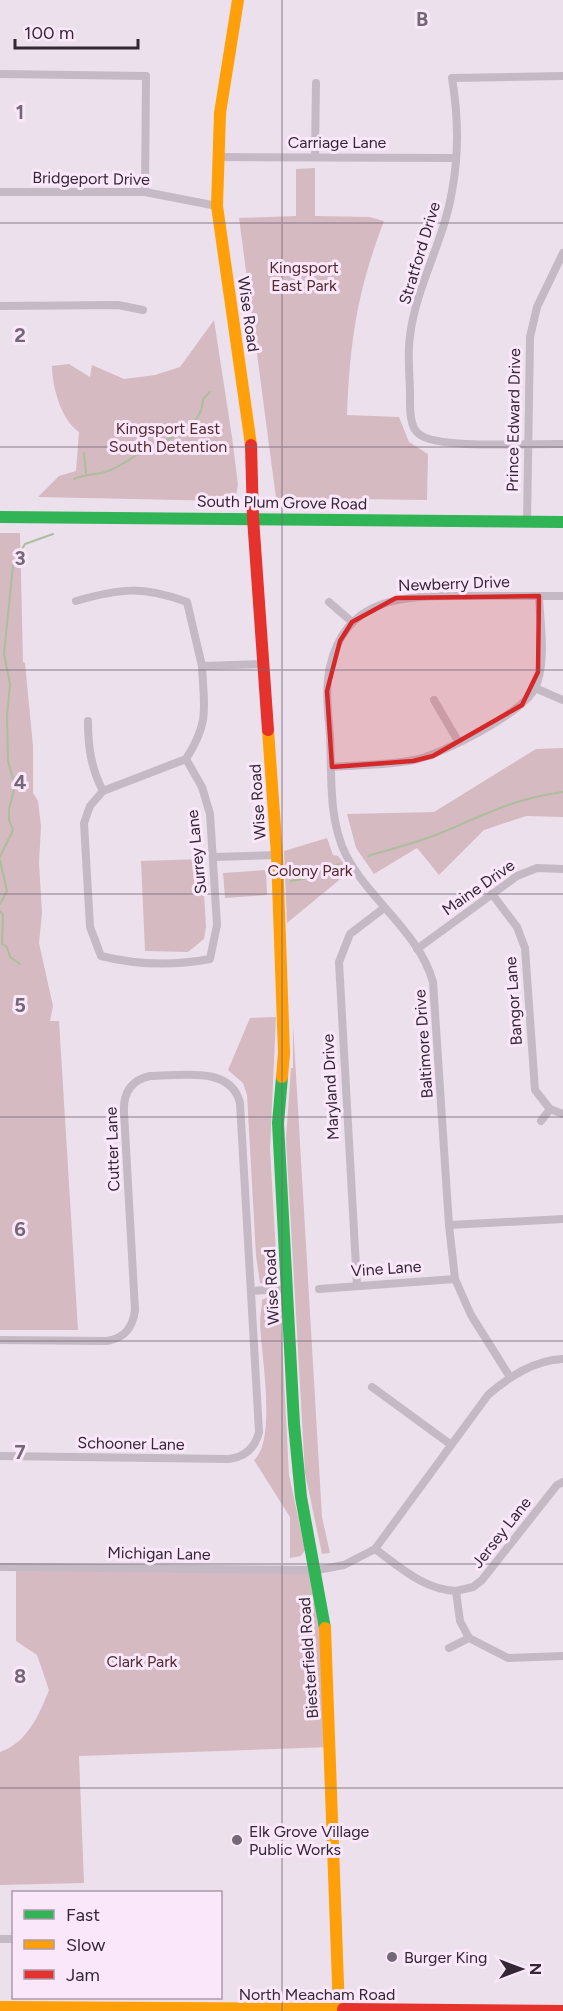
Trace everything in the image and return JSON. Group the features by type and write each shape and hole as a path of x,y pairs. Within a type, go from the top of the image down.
{"street":[{"name":"Wise Road","path":"238,0 229,69 220,113 217,206 251,440 254,518 277,855 284,1053 278,1123 294,1424 301,1497 317,1570"},
{"path":"0,74 146,76 145,192"},
{"name":"Stratford Drive","path":"528,443 439,443 419,435 413,427 410,402 410,335 422,286 449,209 456,158 456,101 452,78 563,76"},
{"path":"315,157 316,83"},
{"name":"Carriage Lane","path":"217,157 456,158"},
{"name":"Bridgeport Drive","path":"0,192 145,192 217,206"},
{"name":"Prince Edward Drive","path":"527,522 530,338 537,307 563,253"},
{"path":"0,306 118,305 143,310"},
{"path":"528,443 563,444"},
{"name":"South Plum Grove Road","path":"0,517 563,522"},
{"path":"76,601 114,590 138,589 187,602 202,666 205,719 200,738 186,759 103,791 93,771 88,742 88,721"},
{"path":"332,767 413,761 433,756 506,717 522,705 535,688 540,652 539,596"},
{"name":"Newberry Drive","path":"352,622 378,605 403,597 563,596"},
{"path":"329,602 352,622"},
{"name":"Baltimore Drive","path":"352,622 340,641 330,666 327,691 334,814 340,840 355,869 417,950 428,968 435,989 449,1226 455,1279 471,1315 510,1377"},
{"path":"202,666 264,664"},
{"path":"535,688 563,700"},
{"path":"434,700 458,741"},
{"name":"Surrey Lane","path":"103,791 90,806 84,823 90,927 101,956 129,963 182,964 210,959 217,925 210,814 205,796 186,759"},
{"path":"214,857 277,855"},
{"name":"Maine Drive","path":"417,950 517,876 544,867 563,869"},
{"name":"Bangor Lane","path":"492,894 522,936 533,1081 541,1101 550,1110"},
{"name":"Maryland Drive","path":"357,1285 339,962 350,934 384,908"},
{"name":"Cutter Lane","path":"0,1340 107,1341 118,1338 131,1328 135,1310 123,1102 133,1083 150,1076 214,1077 231,1084 237,1093 259,1432 256,1443"},
{"path":"541,1121 550,1110 563,1114"},
{"path":"449,1226 563,1219"},
{"name":"Vine Lane","path":"319,1288 455,1279"},
{"path":"251,1291 287,1289"},
{"path":"317,1570 344,1565 375,1549 488,1395 510,1377 531,1367 563,1359"},
{"path":"372,1387 450,1444"},
{"name":"Schooner Lane","path":"0,1456 229,1460 242,1455 256,1443"},
{"name":"Jersey Lane","path":"456,1592 473,1587 482,1580 557,1485 563,1482"},
{"path":"375,1549 423,1583 440,1591 456,1592 460,1621 469,1638 508,1658 563,1656"},
{"name":"Michigan Lane","path":"0,1567 317,1570"},
{"name":"Biesterfield Road","path":"317,1570 325,1619 339,2010"},
{"path":"449,1648 469,1638"},
{"name":"North Meacham Road","path":"0,2007 563,2011"}],"highlighted area":[{"path":"539,596 538,672 522,705 433,756 413,761 332,767 327,691 340,641 352,622 396,598"}],"green space":[{"name":"Kingsport East Park","path":"315,168 315,216 369,217 384,221 367,271 356,317 347,415 399,417 409,442 428,454 427,500 276,498 239,218 296,216 296,169"},
{"name":"Kingsport East South Detention","path":"214,320 232,437 238,485 236,495 225,501 38,497 59,476 76,471 79,432 67,419 59,402 52,366 69,364 90,377 92,365 124,379 155,375 180,367"},
{"path":"0,533 20,533 23,662 25,663 33,746 33,793 38,801 41,826 39,863 42,913 39,943 53,1006 50,1021 59,1021 78,1330 0,1330"},
{"name":"Colony Park","path":"563,748 563,817 526,816 484,830 439,875 417,848 374,874 356,848 347,814 434,812 536,749"},
{"name":"Colony Park","path":"327,838 333,855 338,856 345,865 341,871 344,876 287,923 284,851"},
{"path":"202,859 206,927 204,939 188,952 145,951 141,861"},
{"path":"266,870 267,895 225,898 223,873"},
{"path":"276,1017 270,1149 277,1271 275,1282 268,1285 260,1283 256,1256 247,1095 243,1083 228,1070 250,1018"},
{"path":"293,1024 322,1517 330,1553 322,1554 305,1473 286,1139 291,1068 293,1068"},
{"path":"268,1297 276,1299 280,1306 289,1475 305,1550 301,1556 290,1558 290,1517 254,1460 261,1450 265,1434 266,1395 260,1323 262,1300"},
{"name":"Clark Park","path":"16,1567 317,1570 330,1747 79,1756 84,1883 0,1885 0,1752 18,1742 25,1735 41,1709 49,1690 37,1655 16,1641"}],"waterway":[{"path":"74,479 110,470 179,434 196,419 203,399 210,392"},
{"path":"84,453 86,473"},
{"path":"0,857 13,830 9,820 9,809 15,786 8,761 7,716 10,684 4,654 13,565 25,544 53,534"},
{"path":"368,856 429,838 518,802 563,792"},
{"path":"0,860 7,891 0,904"},
{"path":"291,881 303,879 339,864"},
{"path":"0,911 3,915 2,944 7,947 10,957 20,964"}],"traffic: fast":[{"path":"0,517 563,522"},
{"path":"282,1077 278,1123 294,1424 301,1497 325,1628"}],"traffic: slow":[{"path":"238,0 220,113 217,206 251,445"},
{"path":"268,730 277,855 284,1053 282,1077"},
{"path":"325,1628 339,2011"},
{"path":"0,2007 343,2009"}],"traffic: jam":[{"path":"251,445 253,518 268,730"},
{"path":"343,2009 563,2011"}],"place":[{"name":"Elk Grove Village Public Works","path":"237,1840"},
{"name":"Burger King","path":"392,1957"}]}
